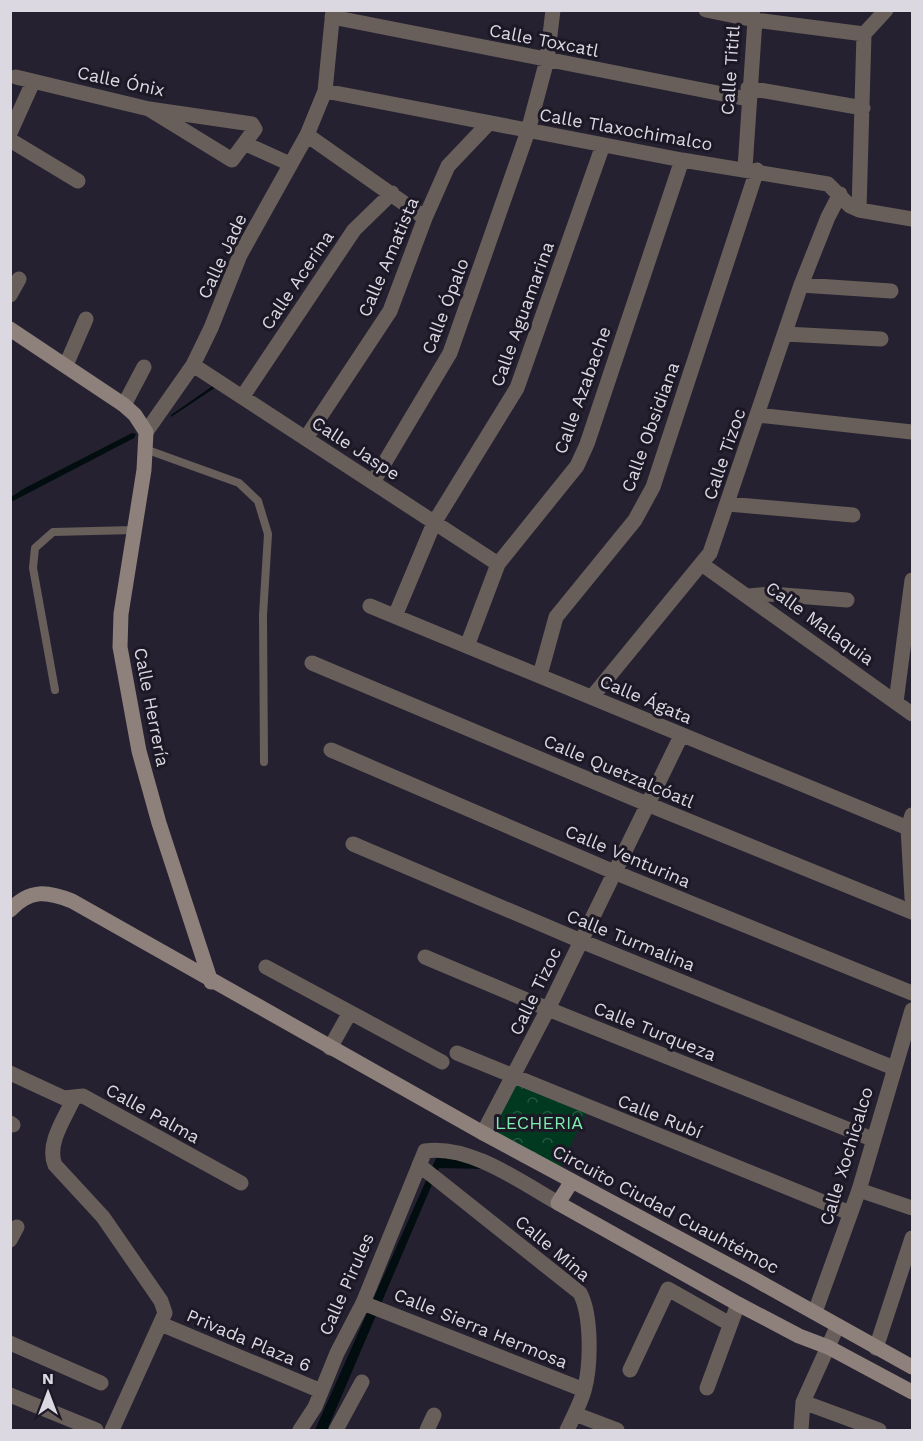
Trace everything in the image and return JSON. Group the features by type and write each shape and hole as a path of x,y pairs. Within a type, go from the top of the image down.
{"main road":[{"path":"10,329 124,405 135,415 146,432"},
{"name":"Calle Herrería","path":"146,432 122,614 120,647 139,751 159,823 211,982"},
{"name":"Circuito Ciudad Cuauhtémoc","path":"10,910 25,897 36,893 50,892 72,901 211,982 483,1133 815,1312 837,1327 912,1367"},
{"path":"572,1181 558,1203 738,1304 799,1336 828,1347 912,1392"}],"street":[{"name":"Calle Ópalo","path":"373,482 450,353 528,131 547,60 553,10"},
{"path":"706,10 753,15 864,34"},
{"path":"886,10 864,34 859,210 912,219"},
{"name":"Calle Toxcatl","path":"333,14 547,60 748,94 863,108"},
{"name":"Calle Jade","path":"146,432 193,365 240,255 307,135 325,91 333,14"},
{"name":"Calle Tititl","path":"751,169 748,94 753,15"},
{"name":"Calle Ónix","path":"16,77 149,109 255,126 246,144"},
{"path":"10,133 33,82"},
{"name":"Calle Tlaxochimalco","path":"325,91 682,160 751,169 828,184 850,206 859,210"},
{"path":"149,109 227,159 235,158 246,144 290,164"},
{"name":"Calle Amatista","path":"306,438 390,310 424,218 452,160 488,124"},
{"path":"307,135 392,193 424,218"},
{"path":"10,140 78,181"},
{"name":"Calle Aguamarina","path":"395,616 434,523 517,388 603,145"},
{"name":"Calle Azabache","path":"467,646 498,564 577,466 587,444 682,160"},
{"name":"Calle Obsidiana","path":"540,675 556,617 635,520 653,487 751,169"},
{"name":"Calle Acerina","path":"243,396 354,230 392,193"},
{"name":"Calle Tizoc","path":"592,697 703,565 728,504 801,285 828,217 840,194"},
{"path":"10,295 19,279"},
{"path":"801,285 891,291"},
{"path":"66,365 86,319"},
{"path":"785,334 880,339"},
{"name":"Calle Jaspe","path":"193,365 498,564"},
{"path":"124,405 144,367"},
{"path":"758,415 912,432"},
{"path":"728,504 853,515"},
{"name":"Calle Malaquia","path":"703,565 912,714"},
{"path":"896,702 912,580"},
{"path":"749,596 771,594 847,600"},
{"name":"Calle Ágata","path":"370,606 540,675 681,736 910,822"},
{"name":"Calle Quetzalcóatl","path":"312,663 646,804 912,912"},
{"name":"Calle Tizoc","path":"483,1133 548,1009 681,736"},
{"name":"Calle Venturina","path":"331,750 614,872 912,993"},
{"path":"910,822 912,898"},
{"name":"Calle Turmalina","path":"353,844 581,941 894,1068"},
{"name":"Calle Turqueza","path":"425,957 872,1140"},
{"path":"266,967 349,1014 442,1062"},
{"name":"Calle Xochicalco","path":"815,1312 859,1190 912,1010"},
{"path":"330,1048 349,1014"},
{"name":"Calle Rubí","path":"457,1053 513,1078 850,1213"},
{"name":"Calle Palma","path":"10,1073 64,1098 82,1096 241,1183"},
{"path":"74,1098 52,1146 51,1156 55,1165 103,1217 161,1301 165,1313 112,1431"},
{"path":"427,1167 437,1149 483,1161 558,1203"},
{"name":"Calle Pirules","path":"300,1431 321,1392 337,1353 372,1306 427,1167"},
{"name":"Calle Mina","path":"427,1167 580,1293 585,1302 589,1353 584,1390 567,1431"},
{"path":"859,1190 912,1208"},
{"path":"876,1348 912,1238"},
{"path":"630,1370 669,1289 730,1324"},
{"path":"707,1388 738,1304"},
{"name":"Calle Sierra Hermosa","path":"372,1306 584,1390"},
{"name":"Privada Plaza 6","path":"161,1324 321,1392"},
{"path":"801,1431 803,1402 837,1327"},
{"path":"10,1343 100,1383"},
{"path":"336,1431 362,1382"},
{"path":"10,1395 96,1431"},
{"path":"803,1402 879,1431"},
{"path":"575,1414 617,1431"},
{"path":"427,1431 434,1415"}],"lane":[{"path":"145,449 239,483 258,501 268,534 263,615 264,762"},
{"path":"55,690 33,568 35,548 53,532 134,530"}],"green space":[{"name":"LECHERIA","path":"514,1076 589,1106 558,1172 486,1132"}],"shaded area":[{"path":"214,385 216,387 171,417 171,415"},
{"path":"132,433 136,434 134,438 11,502 11,497 25,488"},
{"path":"437,1156 483,1162 488,1169 439,1168 327,1430 315,1430"}]}
